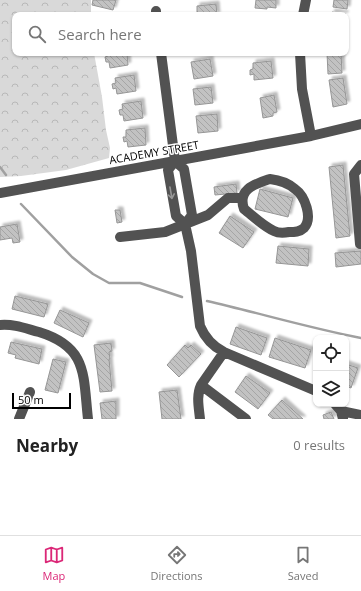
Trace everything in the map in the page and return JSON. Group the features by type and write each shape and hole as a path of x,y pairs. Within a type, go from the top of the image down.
{"street":[{"path":"304,12 306,0"},
{"path":"161,56 176,161 184,169 192,215 186,224"},
{"path":"300,56 302,89 311,136"},
{"name":"ACADEMY STREET","path":"0,193 311,136 361,124"},
{"path":"176,161 168,170 176,216 186,224 191,251 200,326 204,334 216,348 313,390"},
{"path":"360,244 354,174 361,164"},
{"path":"270,180 283,181 296,189 302,196 308,216 307,223 298,232 274,232 244,209 242,198 246,190 254,184 270,180"},
{"path":"120,237 165,232 208,215 228,198 242,198"},
{"path":"0,325 11,324 52,336 67,345 77,358 83,371 88,419"},
{"path":"200,419 198,391 224,352"},
{"path":"201,385 246,419"},
{"path":"18,419 30,392"},
{"path":"339,411 361,415"}],"green space":[{"path":"0,0 91,0 91,12 12,12 12,56 95,56 110,148 109,158 66,170 21,176 0,177"}],"building":[{"path":"93,0 116,0 113,10 92,5"},
{"path":"256,0 276,0 276,8 255,8"},
{"path":"334,0 348,0 347,9 333,7"},
{"path":"216,4 217,12 197,12 197,6"},
{"path":"127,56 128,65 110,68 109,62 106,62 105,57"},
{"path":"327,56 341,56 342,73 328,74"},
{"path":"210,59 213,76 194,79 191,62"},
{"path":"271,61 273,78 254,80 254,74 250,75 250,70 253,69 253,63"},
{"path":"134,75 136,91 117,94 116,88 113,89 112,84 116,83 115,78"},
{"path":"343,78 347,104 333,107 329,80"},
{"path":"211,87 213,103 195,105 193,89"},
{"path":"274,95 277,112 273,113 273,116 263,118 260,98"},
{"path":"141,101 143,118 124,121 123,115 120,115 119,110 123,109 122,104"},
{"path":"217,114 218,131 198,133 196,116"},
{"path":"145,128 146,145 128,147 127,141 124,142 123,137 126,137 126,130"},
{"path":"343,165 350,236 336,238 329,167"},
{"path":"236,184 237,193 215,195 214,187"},
{"path":"260,189 293,198 288,217 255,209"},
{"path":"115,210 120,210 122,222 117,223"},
{"path":"230,216 254,232 243,248 219,233"},
{"path":"17,224 20,242 13,243 12,238 0,240 0,227"},
{"path":"278,246 309,249 308,266 276,263"},
{"path":"361,251 361,264 336,267 335,253"},
{"path":"15,296 48,304 44,317 12,309"},
{"path":"60,310 89,323 83,337 54,323"},
{"path":"236,327 267,338 261,355 230,344"},
{"path":"275,338 311,350 305,368 269,357"},
{"path":"11,342 42,349 39,364 15,358 16,355 8,353"},
{"path":"111,343 112,351 109,352 109,359 112,391 100,392 94,345"},
{"path":"185,345 188,348 191,345 201,354 179,377 167,365"},
{"path":"53,359 66,362 58,393 45,390"},
{"path":"349,365 358,368 351,388 349,387"},
{"path":"246,376 270,393 258,409 235,392"},
{"path":"177,390 181,419 162,419 159,392"},
{"path":"282,400 303,419 273,419 268,415"},
{"path":"116,401 116,419 102,419 100,403"},
{"path":"331,412 334,419 324,419 323,415"}],"waterway":[{"path":"0,167 6,175"},
{"path":"21,204 72,257 93,274 109,283 140,283 182,297"},
{"path":"207,301 322,330 361,338"}]}
